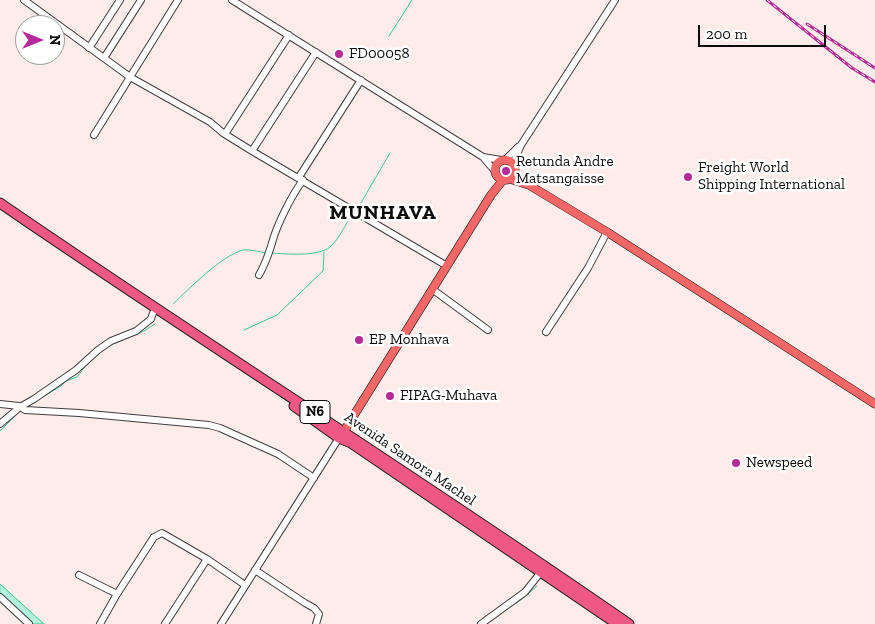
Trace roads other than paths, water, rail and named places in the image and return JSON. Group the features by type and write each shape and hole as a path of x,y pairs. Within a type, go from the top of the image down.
{"highway":[{"name":"Avenida Samora Machel","path":"0,203 341,434 629,624"},
{"name":"Avenida Samora Machel","path":"0,211 290,403 341,434 351,443 617,624"}],"main road":[{"path":"491,195 496,164 509,163"},
{"path":"341,434 491,195 514,175 509,163"},
{"path":"509,163 529,185 607,232 875,404"},
{"path":"494,171 499,178 529,185"}],"street":[{"path":"24,0 130,77 210,122 252,151 446,266"},
{"path":"90,48 120,0"},
{"path":"104,58 141,0"},
{"path":"94,135 178,0"},
{"path":"232,0 483,157 509,163 615,0"},
{"path":"225,134 289,35"},
{"path":"252,151 316,52"},
{"path":"259,275 268,259 272,242 301,179 361,80"},
{"path":"483,157 494,171"},
{"path":"546,332 588,268 607,232"},
{"path":"432,289 488,330"},
{"path":"0,424 76,370 104,345 136,331 151,319 153,313"},
{"path":"0,404 22,408 209,425 278,454 314,478"},
{"path":"221,624 341,434"},
{"path":"104,623 117,594 158,534 166,535 207,559 245,585"},
{"path":"165,624 207,559"},
{"path":"255,570 305,604 314,608 318,614 316,624"},
{"path":"481,624 524,592 540,572"},
{"path":"79,575 117,594"},
{"path":"0,597 29,624"}],"waterway":[{"path":"389,36 412,0"},
{"path":"358,208 390,153"},
{"path":"270,253 310,254 325,250 336,240 352,214"},
{"path":"173,304 206,273 234,253 243,250 266,253"},
{"path":"244,330 277,315 323,271 324,252"},
{"path":"111,345 144,331 155,324"},
{"path":"41,398 66,381 77,377 88,363"},
{"path":"0,431 15,416"},
{"path":"500,614 537,586"}],"railway":[{"path":"767,0 852,68 875,82"},
{"path":"807,24 875,68"}],"place":[{"name":"FD00058","path":"339,54"},
{"name":"Retunda Andre Matsangaisse","path":"506,171"},
{"name":"Freight World Shipping International","path":"688,177"},
{"name":"EP Monhava","path":"359,340"},
{"name":"FIPAG-Muhava","path":"390,396"},
{"name":"Newspeed","path":"736,463"}],"district":[{"name":"MUNHAVA","path":"383,213"}]}
